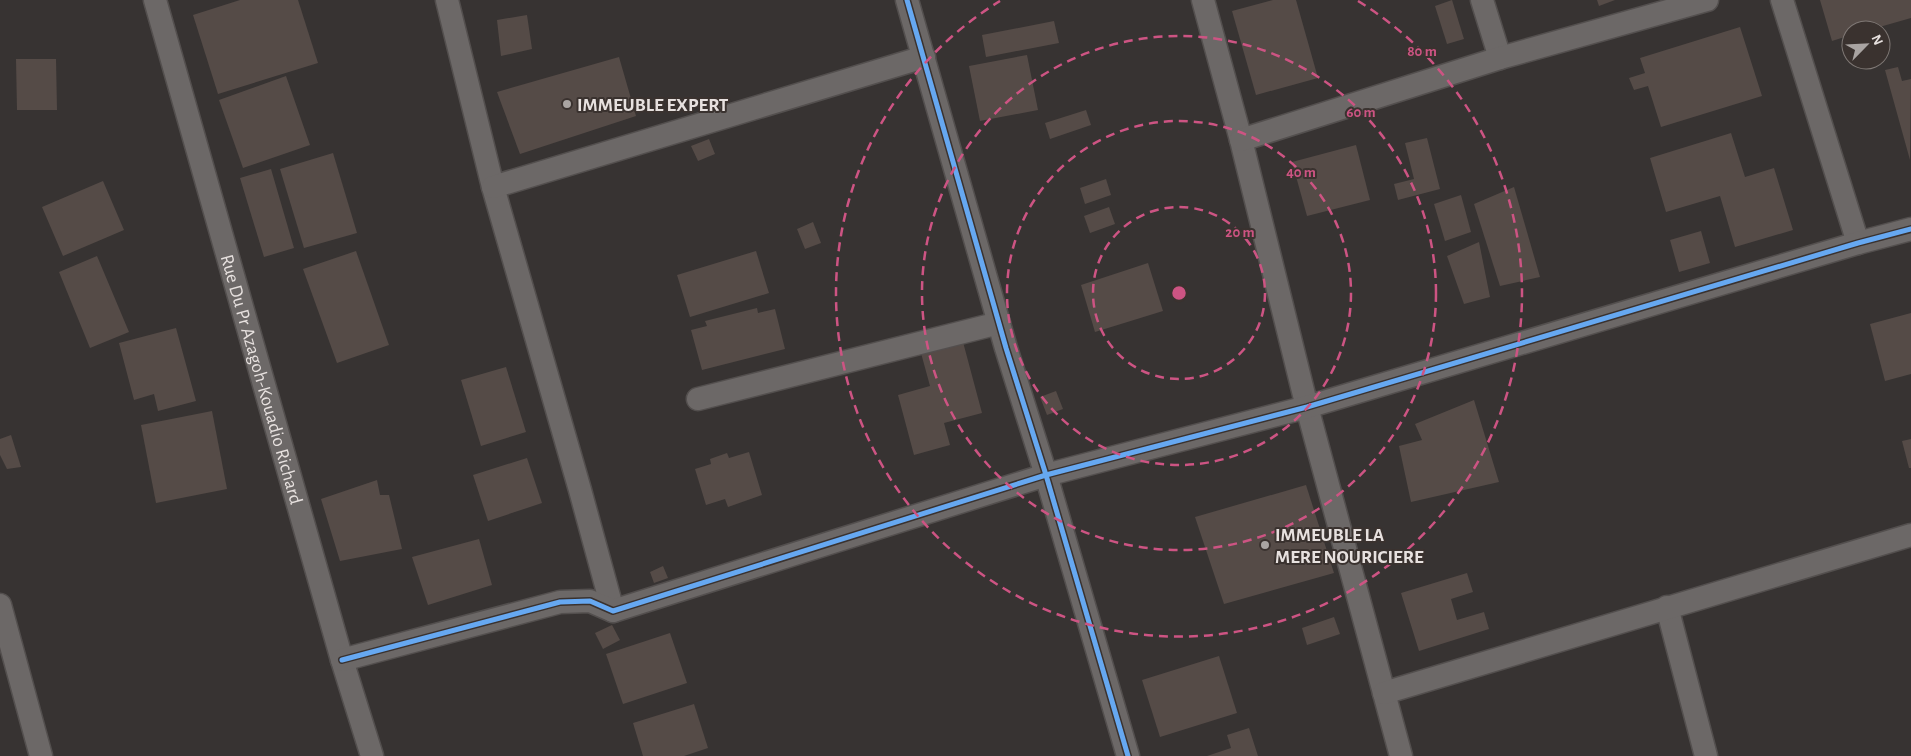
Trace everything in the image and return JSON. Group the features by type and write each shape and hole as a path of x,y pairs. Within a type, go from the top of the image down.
{"street":[{"name":"Rue Du Pr Azagoh-Kouadio Richard","path":"155,0 342,660 372,756"},
{"path":"447,0 493,187 613,611"},
{"path":"907,0 999,322 1128,756"},
{"path":"1204,0 1241,140 1307,407 1401,756"},
{"path":"1482,0 1500,58"},
{"path":"1241,140 1500,58 1707,0"},
{"path":"1782,0 1858,243"},
{"path":"493,187 924,57"},
{"path":"342,660 560,602 590,601 613,611 1046,475 1307,407 1858,243 1911,229"},
{"path":"698,399 999,322"},
{"path":"1384,693 1911,535"},
{"path":"0,605 41,756"},
{"path":"1667,607 1706,756"}],"building":[{"path":"240,0 298,0 318,63 218,94 193,15"},
{"path":"1273,0 1296,0 1318,78 1256,95 1232,11"},
{"path":"1452,0 1464,39 1447,44 1435,6"},
{"path":"1597,0 1615,0 1599,6"},
{"path":"1820,0 1911,0 1911,18 1891,24 1891,20 1841,20 1841,38 1832,41"},
{"path":"527,15 532,49 501,56 497,20"},
{"path":"1054,21 1059,43 986,57 982,35"},
{"path":"1740,27 1762,96 1661,127 1648,86 1634,90 1629,78 1645,73 1640,58"},
{"path":"1027,55 1038,110 980,121 969,66"},
{"name":"IMMEUBLE EXPERT","path":"619,57 636,116 520,154 497,92"},
{"path":"16,59 56,59 57,110 17,110"},
{"path":"1898,67 1902,81 1911,79 1910,160 1885,70"},
{"path":"286,76 310,145 243,168 219,100"},
{"path":"1086,110 1091,125 1050,139 1045,123"},
{"path":"1731,133 1745,177 1774,168 1793,230 1735,247 1720,196 1666,212 1650,158"},
{"path":"1427,138 1440,189 1398,200 1394,184 1414,179 1405,143"},
{"path":"709,139 715,154 698,161 691,146"},
{"path":"1356,145 1370,200 1307,216 1292,162"},
{"path":"333,153 357,233 304,248 280,169"},
{"path":"271,169 294,248 264,257 240,178"},
{"path":"1106,179 1111,195 1085,204 1080,188"},
{"path":"103,181 124,230 63,256 42,207"},
{"path":"1514,187 1540,277 1500,286 1474,204"},
{"path":"1461,195 1471,232 1445,241 1434,204"},
{"path":"1109,207 1115,224 1090,233 1084,216"},
{"path":"813,222 821,243 805,249 797,229"},
{"path":"1701,231 1710,263 1679,272 1670,240"},
{"path":"1479,242 1490,297 1464,304 1447,256"},
{"path":"356,251 389,345 337,363 303,269"},
{"path":"756,251 769,293 690,317 677,275"},
{"path":"97,256 129,332 90,348 59,272"},
{"path":"1148,263 1163,311 1095,332 1081,285"},
{"path":"757,308 758,313 775,309 785,349 702,370 691,330 707,326 705,321"},
{"path":"1911,313 1911,374 1885,381 1870,324"},
{"path":"176,328 196,401 158,411 154,394 134,400 119,343"},
{"path":"963,342 982,413 944,423 950,445 914,455 898,395 930,386 921,353"},
{"path":"506,367 526,432 481,446 461,380"},
{"path":"1056,391 1063,409 1047,415 1040,397"},
{"path":"1474,400 1499,482 1411,502 1399,446 1422,440 1415,424"},
{"path":"212,411 227,489 156,503 141,425"},
{"path":"11,435 21,467 7,469 0,455 0,439"},
{"path":"1911,439 1911,468 1909,468 1902,441"},
{"path":"749,452 762,495 728,507 725,499 706,505 695,469 711,464 710,459 727,453 729,458"},
{"path":"527,458 542,503 488,521 473,475"},
{"path":"377,480 380,495 389,495 402,549 340,561 321,499"},
{"name":"IMMEUBLE LA MERE NOURICIERE","path":"1306,485 1334,573 1224,604 1195,517"},
{"path":"479,539 492,585 428,605 412,557"},
{"path":"663,566 668,578 654,583 650,572"},
{"path":"1467,573 1473,592 1451,599 1457,620 1484,612 1489,629 1419,651 1401,593"},
{"path":"1334,617 1340,634 1307,645 1302,628"},
{"path":"612,625 620,640 603,649 595,633"},
{"path":"670,633 687,683 623,704 606,654"},
{"path":"1219,656 1237,713 1160,737 1142,680"},
{"path":"694,704 708,748 684,756 643,756 633,723"},
{"path":"1249,728 1258,756 1207,756 1231,748 1227,735"}],"cycle path":[{"path":"907,0 1006,348 1046,475 1128,756"},
{"path":"342,660 560,602 590,601 613,611 1046,475 1307,407 1858,243 1911,229"}],"place":[{"name":"IMMEUBLE EXPERT","path":"567,104"},
{"name":"IMMEUBLE LA MERE NOURICIERE","path":"1265,545"}]}
